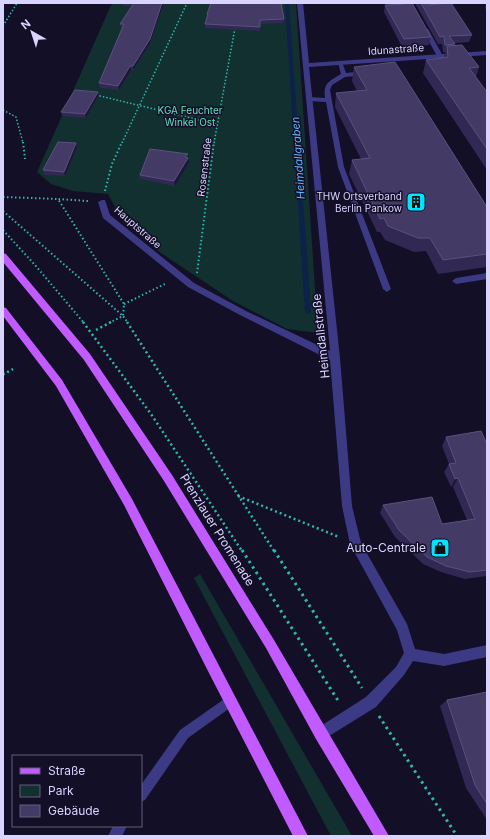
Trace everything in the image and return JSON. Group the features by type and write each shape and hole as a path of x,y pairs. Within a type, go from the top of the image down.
{"main road":[{"name":"Prenzlauer Promenade","path":"3,256 87,357 168,478 270,644 321,734 382,836"},
{"path":"3,310 59,383 128,502 230,702 268,771 301,836"}],"street":[{"name":"Heimdallstraße","path":"300,3 335,358 347,506 356,544 403,628 410,654"},
{"name":"Idunastraße","path":"305,65 487,53"},
{"name":"Hauptstraße","path":"102,202 106,216 191,285 243,313 335,358"},
{"path":"321,734 371,702 400,671 410,654 444,660 487,651"}],"lane":[{"path":"422,24 440,56"},
{"path":"340,63 344,75"},
{"path":"372,73 344,75 329,84 327,90 342,167 387,289"},
{"path":"309,99 328,100"},
{"path":"456,281 487,276"},
{"path":"142,795 184,734 230,702"},
{"path":"114,836 120,827"}],"path":[{"path":"3,26 17,3"},
{"name":"Hauptstraße","path":"102,202 112,164 187,3"},
{"name":"Rosenstraße","path":"191,285 198,270 216,124 235,26"},
{"path":"96,95 216,124"},
{"path":"3,110 16,117 22,137 24,159"},
{"path":"3,197 102,202"},
{"path":"58,199 124,304 123,316"},
{"path":"3,211 123,316 457,836"},
{"path":"3,230 88,327 170,438 348,716"},
{"path":"124,304 181,277"},
{"path":"96,330 123,316"},
{"path":"3,373 4,374 13,369"},
{"path":"238,496 356,544"}],"green space":[{"name":"KGA Feuchter Winkel Ost","path":"112,3 296,3 318,333 287,329 233,301 161,253 123,222 108,194 73,191 51,184 37,172"},
{"path":"200,574 352,836 331,836 194,578"}],"building":[{"path":"134,3 162,3 150,39 133,66 130,66 118,86 99,83 124,24 120,24"},
{"path":"211,3 281,3 284,19 260,20 260,27 205,24"},
{"path":"412,3 431,37 404,39 385,5"},
{"path":"421,3 425,3 426,5 451,3 472,35 449,36 455,44 445,45 444,36 440,37"},
{"path":"462,45 479,67 469,68 487,92 487,149 426,60 448,57 447,46"},
{"name":"THW Ortsverband Berlin Pankow","path":"395,62 487,207 487,254 443,260 430,238 418,238 388,226 384,218 380,219 352,160 370,158 336,93 367,90 354,67"},
{"path":"75,90 98,92 85,114 61,112"},
{"path":"58,142 76,143 64,172 43,170"},
{"path":"150,149 188,154 185,157 188,158 174,181 140,175"},
{"path":"481,431 487,444 487,570 470,572 446,566 427,557 399,530 383,505 432,497 442,524 475,519 458,478 455,479 449,464 456,463 446,437"},
{"path":"487,692 487,804 475,785 447,700"}],"waterway":[{"name":"Heimdallgraben","path":"287,3 308,312"}],"place":[{"name":"THW Ortsverband Berlin Pankow","path":"416,202"},
{"name":"Auto-Centrale","path":"440,548"}]}
